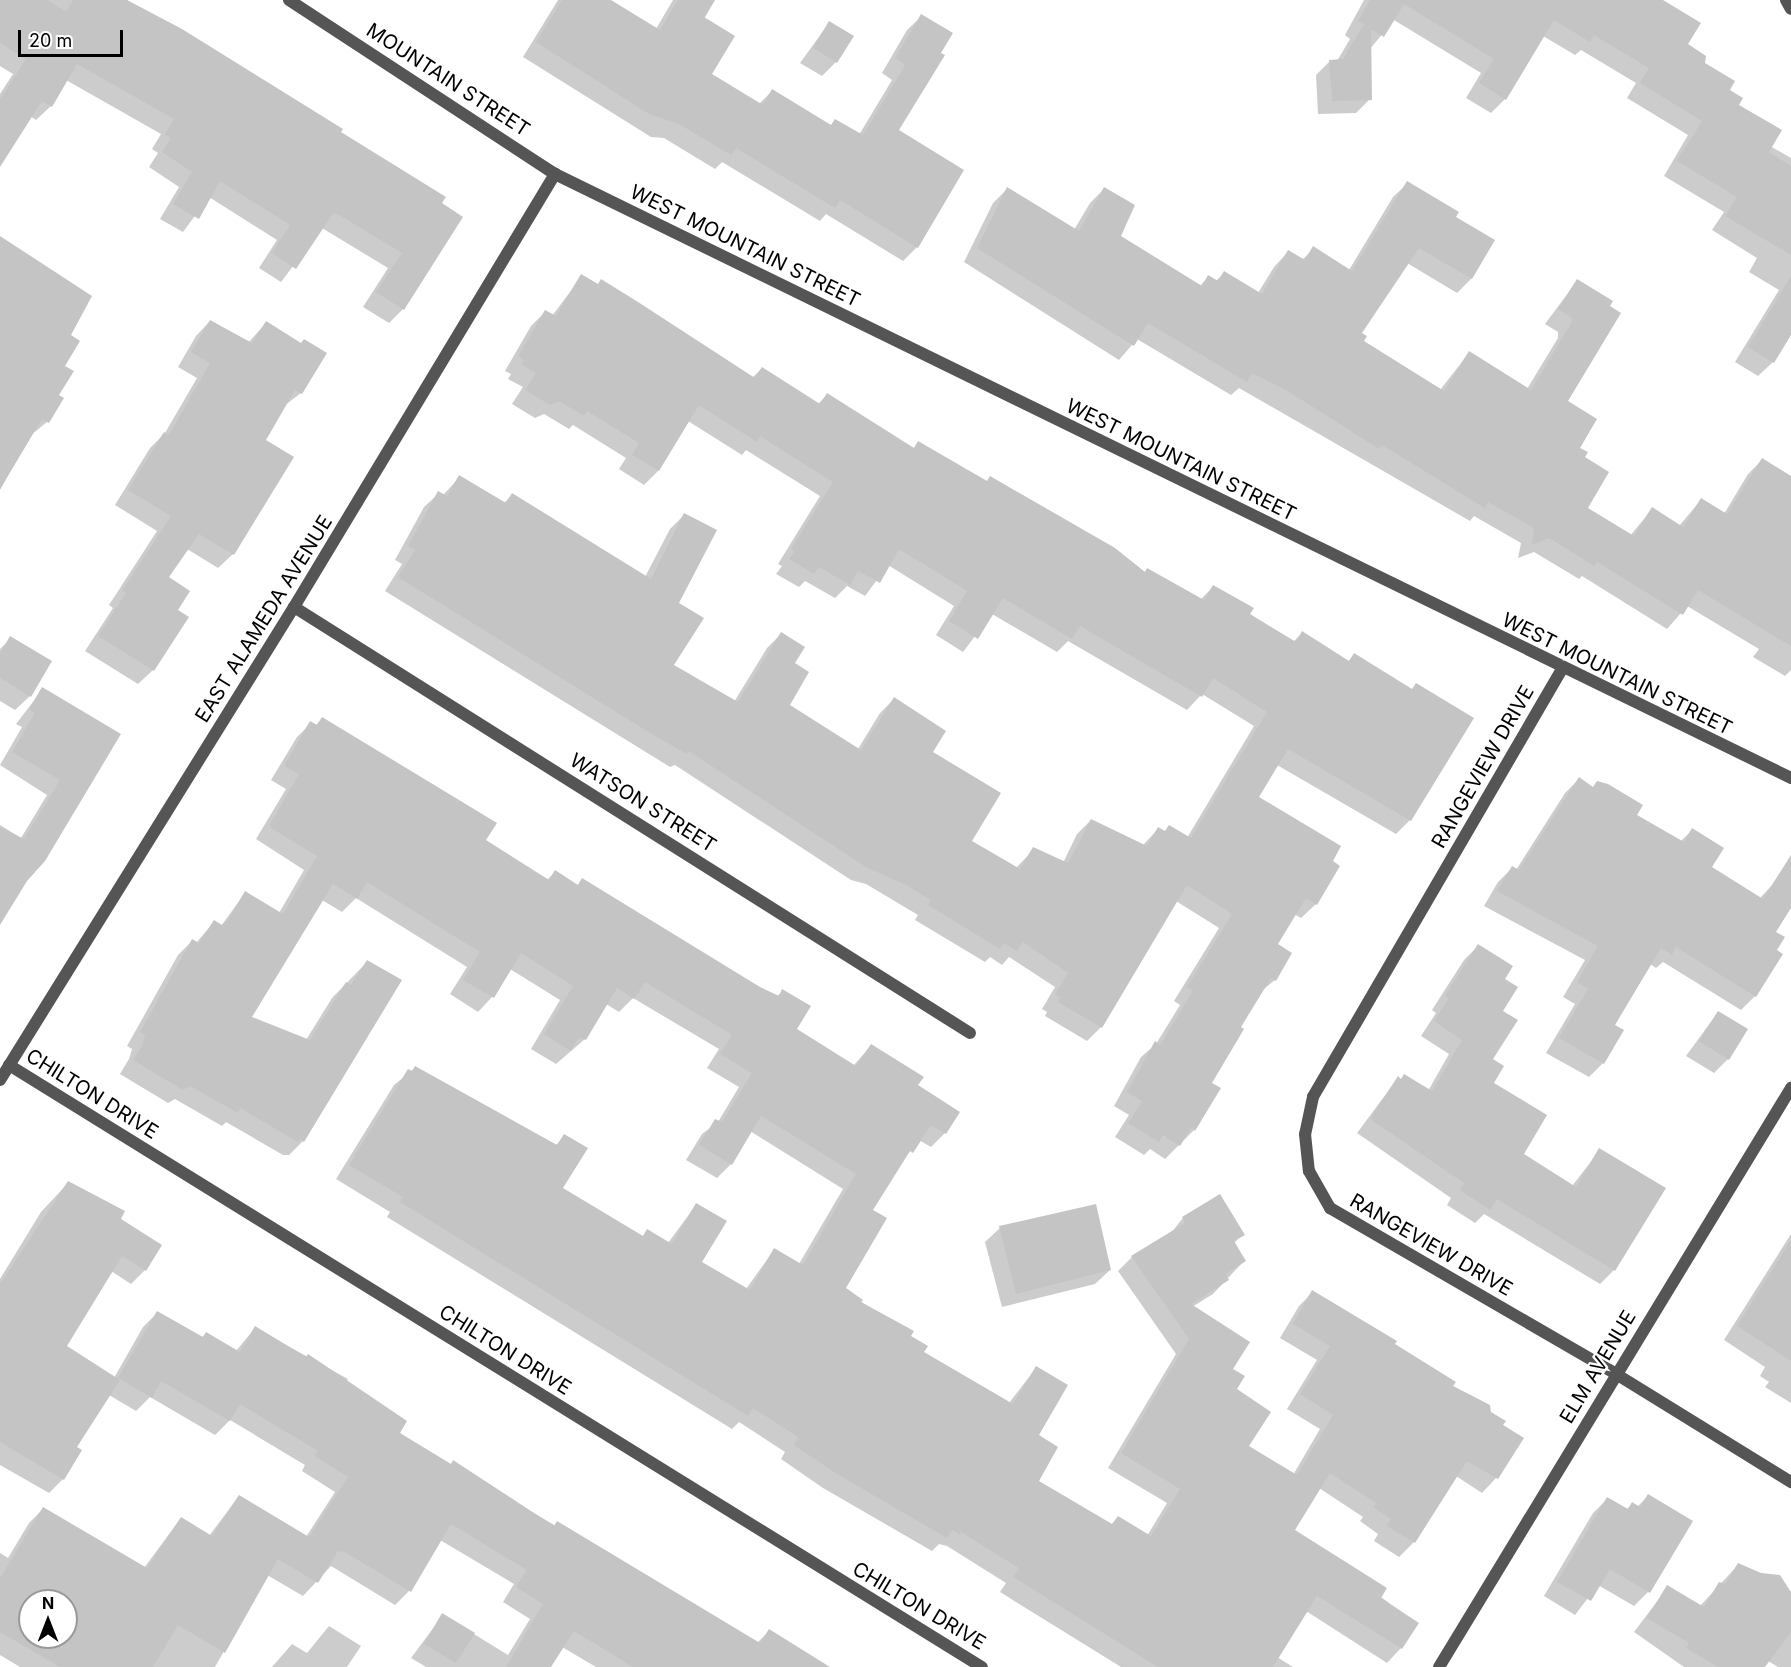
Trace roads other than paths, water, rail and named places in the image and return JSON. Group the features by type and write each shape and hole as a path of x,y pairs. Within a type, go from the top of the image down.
{"street":[{"name":"MOUNTAIN STREET","path":"289,0 555,174"},
{"path":"1785,0 1791,9"},
{"name":"EAST ALAMEDA AVENUE","path":"0,1080 294,607 555,174"},
{"name":"WEST MOUNTAIN STREET","path":"555,174 1562,669 1791,778"},
{"name":"WATSON STREET","path":"294,607 970,1033"},
{"name":"RANGEVIEW DRIVE","path":"1562,669 1313,1097 1305,1134 1309,1171 1330,1208 1616,1374 1791,1482"},
{"name":"CHILTON DRIVE","path":"9,1065 982,1667"},
{"name":"ELM AVENUE","path":"1439,1667 1791,1088"}]}
